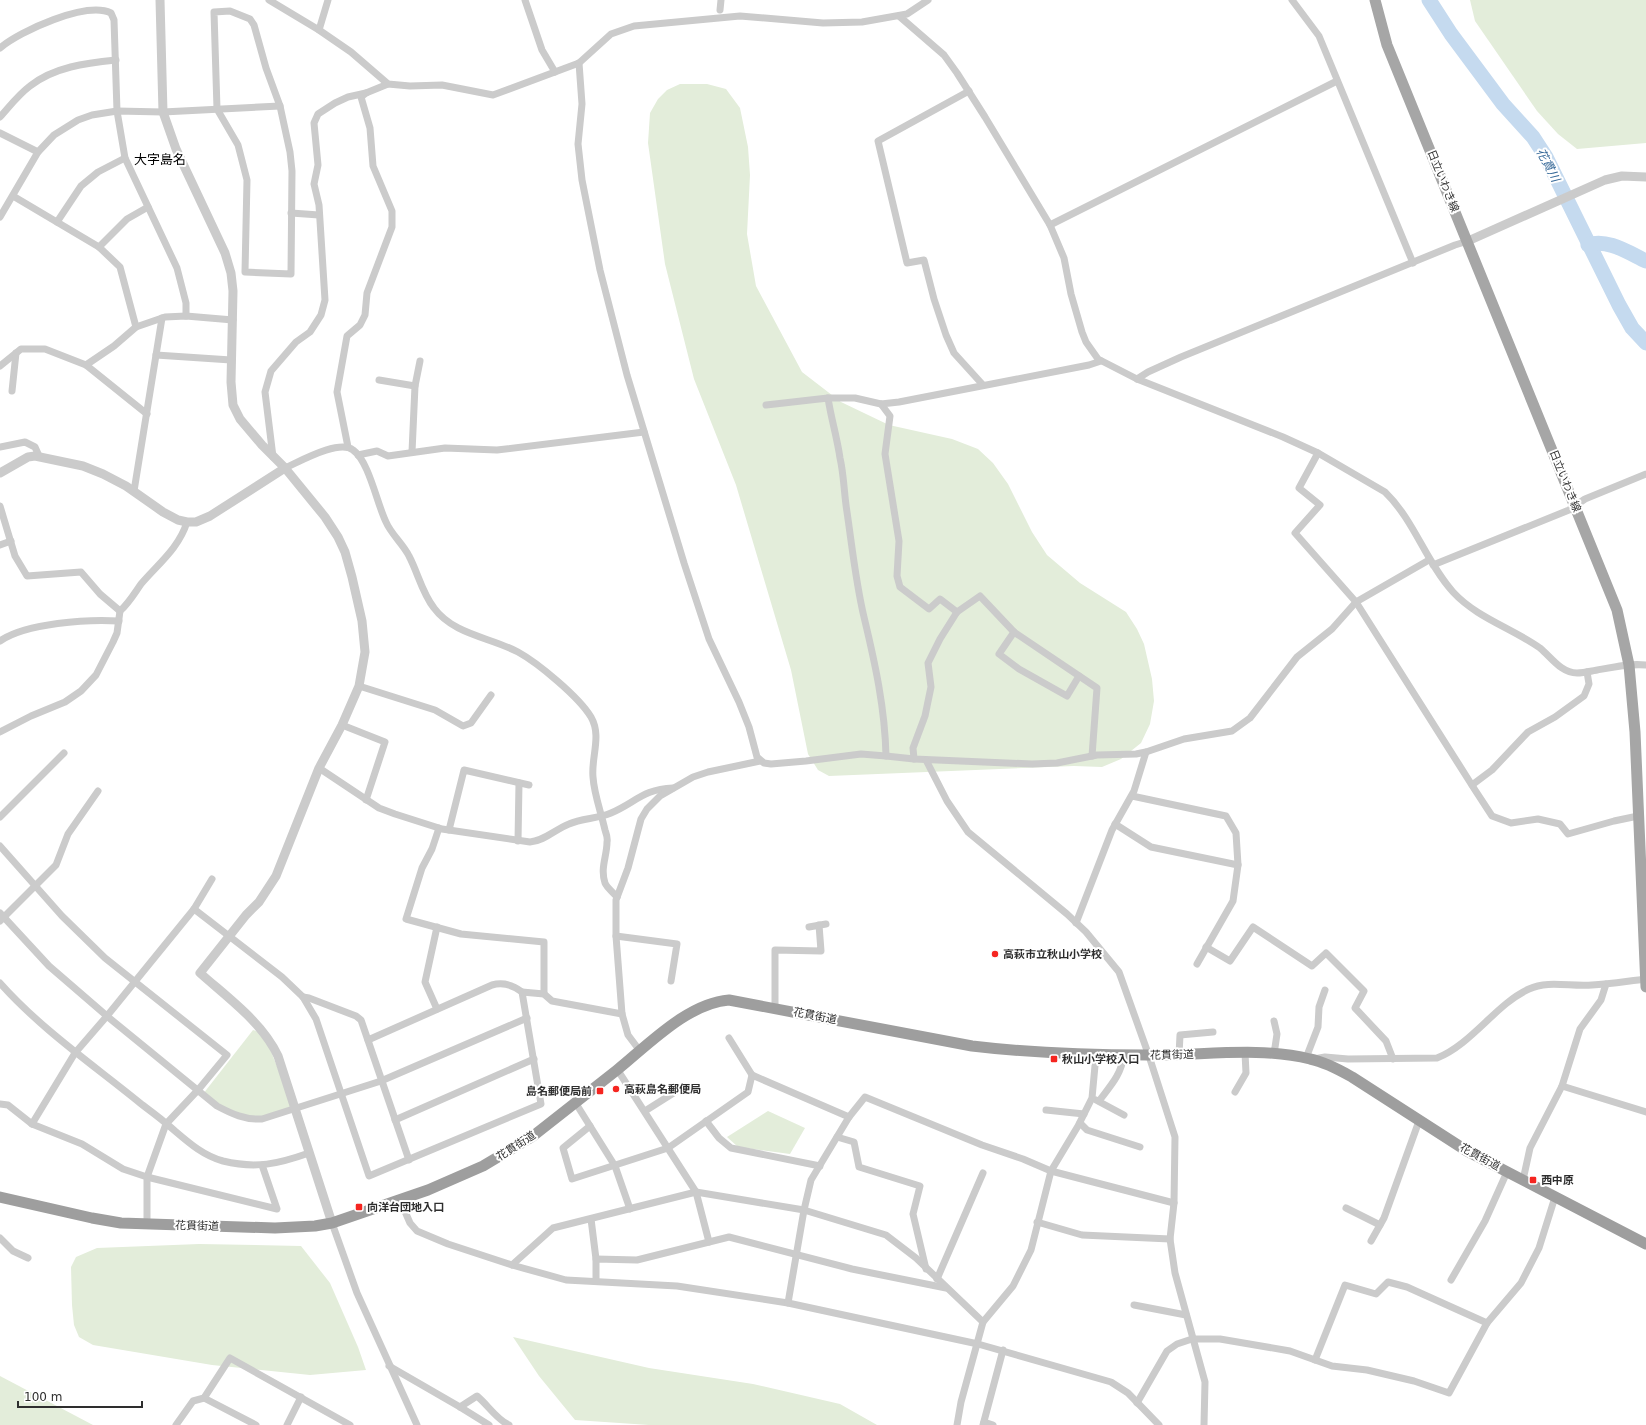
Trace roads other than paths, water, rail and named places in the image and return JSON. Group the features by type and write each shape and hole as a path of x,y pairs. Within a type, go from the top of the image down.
{"highway":[{"name":"花貫街道","path":"0,1197 92,1218 121,1223 275,1228 315,1226 332,1223 400,1200 460,1176 483,1166 514,1149 533,1136 686,1016 698,1009 718,1001 729,1000 972,1046 1096,1055 1149,1056 1245,1053 1274,1054 1309,1058 1336,1068 1352,1077 1467,1151 1646,1244"}],"main road":[{"name":"日立いわき線","path":"1375,0 1387,45 1617,610 1629,665 1635,732 1646,981"}],"street":[{"path":"160,0 163,112 172,140 229,265 233,291 231,360 231,390 233,405 240,419 273,457 285,468 325,517 338,537 345,552 352,577 364,638 363,667 359,686 342,725 319,768 276,876 259,902 200,973 255,1023 272,1043 278,1056 294,1109 357,1294 417,1425"},
{"path":"269,0 319,30 351,52 388,84"},
{"path":"319,30 328,0"},
{"path":"526,0 542,50 555,72"},
{"path":"720,10 721,0"},
{"path":"273,457 265,392 271,372 296,342 310,332 321,315 325,300 320,215 314,184 318,165 314,123 318,114 348,97 366,93 388,84 410,86 442,85 493,95 579,63 611,34 625,28 646,24 740,16 839,23 862,22 899,16 911,12 928,0"},
{"path":"1292,0 1319,36 1412,263"},
{"path":"0,48 21,33 49,21 84,12 108,11 111,13 114,20 117,111 125,158 181,278 186,304 186,316"},
{"path":"214,12 235,12 250,19 254,24 266,68 280,106 290,152 292,170 291,274 244,272 247,180 238,145 217,109 214,12"},
{"path":"899,16 944,55 969,91 1050,225 1064,258 1082,332 1092,351 1101,361 1137,379 1284,437 1318,453 1385,492 1403,512 1431,563 1452,592 1469,608 1540,648 1563,669 1576,673 1629,665 1646,665"},
{"path":"0,118 17,97 44,76 80,64 116,60"},
{"path":"579,63 582,104 578,144 582,180 600,270 627,375 709,640 739,702 749,727 757,757 760,761"},
{"path":"1050,225 1337,81"},
{"path":"969,91 878,141 907,263 924,260 937,306 954,353 983,385"},
{"path":"348,447 337,392 348,336 360,325 365,315 367,293 392,227 392,211 373,166 370,128 361,97 366,93"},
{"path":"0,217 38,152 54,135 78,120 92,115 117,111 163,112 280,106"},
{"path":"0,133 38,152"},
{"path":"57,222 81,186 98,172 125,158"},
{"path":"1137,379 1148,372 1181,357 1468,241 1605,180 1622,176 1646,177"},
{"path":"13,196 99,247 120,267 136,327"},
{"path":"99,247 127,218 148,207"},
{"path":"291,213 320,215"},
{"path":"86,365 114,346 136,327 162,318 186,316 233,320"},
{"path":"134,491 162,318"},
{"path":"0,366 21,349 45,349 86,365 147,414"},
{"path":"12,391 16,353"},
{"path":"156,356 231,360"},
{"path":"766,405 828,398 855,398 881,404 922,398 1089,365 1101,361"},
{"path":"412,452 415,386 420,362"},
{"path":"378,380 415,386"},
{"path":"828,398 830,416 840,458 864,617 878,681 885,734 886,756"},
{"path":"881,404 890,416 885,454 900,541 897,576 900,587 929,609 940,599 958,612"},
{"path":"358,455 377,451 388,456 445,448 497,450 644,432"},
{"path":"0,447 25,442 35,447 39,456"},
{"path":"0,473 28,457 39,456 84,466 103,474 134,491 163,512 178,520 196,522 210,516 285,468 321,452 336,448 348,447 354,450 366,468 386,524 409,556 423,589 436,611 449,622 465,631 518,652 561,685 579,702 591,718 596,743 593,778 608,842 602,865 605,884 617,897"},
{"path":"1318,453 1299,488 1320,505 1295,533 1356,602 1492,816 1511,823 1538,819 1560,824 1568,834 1638,816"},
{"path":"640,1051 628,1035 622,1014 616,936 617,897 628,868 641,819 653,802 672,788 693,777 708,772 760,761 771,764 852,755 886,756 926,760 1051,764 1092,756 1146,752 1184,739 1232,731 1237,729 1250,718 1297,657 1332,629 1356,602 1431,563 1562,512 1585,499 1646,474"},
{"path":"0,506 15,556 27,576 81,572 100,594 120,611"},
{"path":"0,732 31,716 73,698 96,675 114,642 117,633 120,611 175,547 184,531 186,522"},
{"path":"0,545 11,541"},
{"path":"914,759 914,748 925,716 931,687 928,663 940,639 958,612 980,596 1014,632 1097,688 1092,756"},
{"path":"0,641 8,636 45,626 96,620 119,621"},
{"path":"1014,632 999,654 1019,669 1067,696 1079,676"},
{"path":"1472,785 1492,770 1528,732 1555,717 1584,696 1589,684 1587,672"},
{"path":"359,686 435,710 463,726 471,723 491,695"},
{"path":"342,725 385,742 366,800"},
{"path":"1076,923 1115,824 1132,796 1146,752"},
{"path":"0,817 64,754"},
{"path":"926,760 947,801 968,832 1086,932 1119,972 1149,1056 1175,1137 1174,1203 1170,1239 1174,1273 1205,1382 1204,1425"},
{"path":"319,768 380,808 439,828 518,841 535,842 570,823 610,813 648,792 672,788"},
{"path":"449,830 464,770 529,785"},
{"path":"518,841 519,782"},
{"path":"98,791 68,834 56,865 35,888 1,917 49,966 107,1016 217,1106 236,1116 262,1119 381,1081 527,1018"},
{"path":"1132,796 1226,816 1236,833 1238,865 1233,901 1197,964"},
{"path":"1115,824 1151,847 1238,865"},
{"path":"439,828 432,849 422,868 406,918 461,934 544,942 544,994"},
{"path":"0,846 35,888 105,958 227,1055 198,1090 166,1124 147,1176 147,1224"},
{"path":"32,1124 74,1053 107,1016 194,909 212,879"},
{"path":"194,909 282,977 303,997 316,1019 369,1176 541,1104 522,992"},
{"path":"775,1008 775,950 821,951 822,925 809,927"},
{"path":"436,1009 425,982 437,927"},
{"path":"1206,947 1230,961 1253,927 1312,966 1326,953 1364,991 1355,1008 1386,1041 1393,1059"},
{"path":"616,936 677,944 671,980"},
{"path":"1325,990 1319,1007 1318,1027 1309,1058 1427,1059 1437,1058 1446,1054 1469,1037 1515,997 1528,989 1544,984 1590,985 1646,981"},
{"path":"0,983 18,1002 74,1053 98,1069 187,1143 206,1154 222,1161 256,1166 286,1161 309,1154"},
{"path":"368,1040 495,984 506,984 522,992 544,994 552,1000 622,1014"},
{"path":"1523,1180 1530,1148 1562,1086 1580,1029 1601,1000 1606,984"},
{"path":"303,997 356,1016 361,1020 409,1160"},
{"path":"1274,1021 1277,1034 1274,1054"},
{"path":"1179,1055 1180,1035 1213,1032"},
{"path":"729,1038 752,1075 849,1117"},
{"path":"1235,1092 1246,1073 1245,1053"},
{"path":"1096,1055 1096,1099"},
{"path":"957,1425 961,1402 983,1322 1014,1286 1031,1250 1051,1171 1084,1114 1118,1076 1122,1068 1124,1055"},
{"path":"395,1120 534,1059"},
{"path":"617,1069 696,1192 709,1242"},
{"path":"590,1126 563,1148 572,1179 668,1148 748,1092 752,1075"},
{"path":"1562,1086 1646,1112"},
{"path":"645,1111 683,1087"},
{"path":"788,1303 804,1210 811,1180 849,1117 865,1097 982,1145 1023,1159 1051,1171 1174,1203"},
{"path":"1096,1099 1124,1115"},
{"path":"575,1102 615,1166 630,1209"},
{"path":"0,1104 8,1105 32,1124 82,1144 123,1169 277,1209 262,1165"},
{"path":"1046,1110 1084,1114"},
{"path":"706,1121 719,1138 731,1148 820,1166"},
{"path":"1372,1241 1380,1225 1419,1121"},
{"path":"1080,1123 1087,1130 1140,1147"},
{"path":"837,1137 854,1142 859,1167 920,1186 913,1214 926,1269"},
{"path":"1452,1280 1485,1221 1507,1172"},
{"path":"937,1280 983,1174"},
{"path":"512,1265 553,1228 696,1192 804,1210 886,1235 916,1258 937,1280 983,1322"},
{"path":"1137,1403 1167,1350 1177,1344 1192,1339 1220,1338 1290,1351 1332,1366 1367,1370 1414,1381 1449,1393 1487,1323 1521,1283 1539,1248 1555,1196"},
{"path":"400,1200 410,1223 417,1231 448,1244 512,1265 566,1280 677,1286 788,1303 978,1344 1111,1382 1128,1394 1159,1425"},
{"path":"1346,1208 1380,1225"},
{"path":"591,1219 596,1260 596,1281"},
{"path":"1037,1222 1082,1235 1170,1239"},
{"path":"596,1260 637,1260 729,1237 852,1269 946,1288"},
{"path":"0,1238 13,1251 28,1258"},
{"path":"1315,1360 1345,1285 1376,1294 1388,1282 1407,1287 1487,1323"},
{"path":"1134,1305 1186,1315"},
{"path":"994,1425 984,1423 1002,1350"},
{"path":"204,1398 230,1358 350,1425"},
{"path":"389,1366 460,1406 489,1425"},
{"path":"460,1406 477,1396 487,1404 501,1421 509,1425"},
{"path":"287,1425 301,1397"},
{"path":"176,1425 193,1400 204,1398 256,1425"}],"waterway":[{"name":"花貫川","path":"1429,0 1451,34 1503,104 1533,137 1546,157 1619,305 1632,328 1646,343"},
{"path":"1588,245 1603,243 1618,247 1646,261"}],"place":[{"name":"高萩市立秋山小学校","path":"995,954"},
{"name":"秋山小学校入口","path":"1054,1059"},
{"name":"高萩島名郵便局","path":"616,1089"},
{"name":"島名郵便局前","path":"600,1091"},
{"name":"西中原","path":"1533,1180"},
{"name":"向洋台団地入口","path":"359,1207"}],"district":[{"name":"大字島名","path":"160,159"}]}
